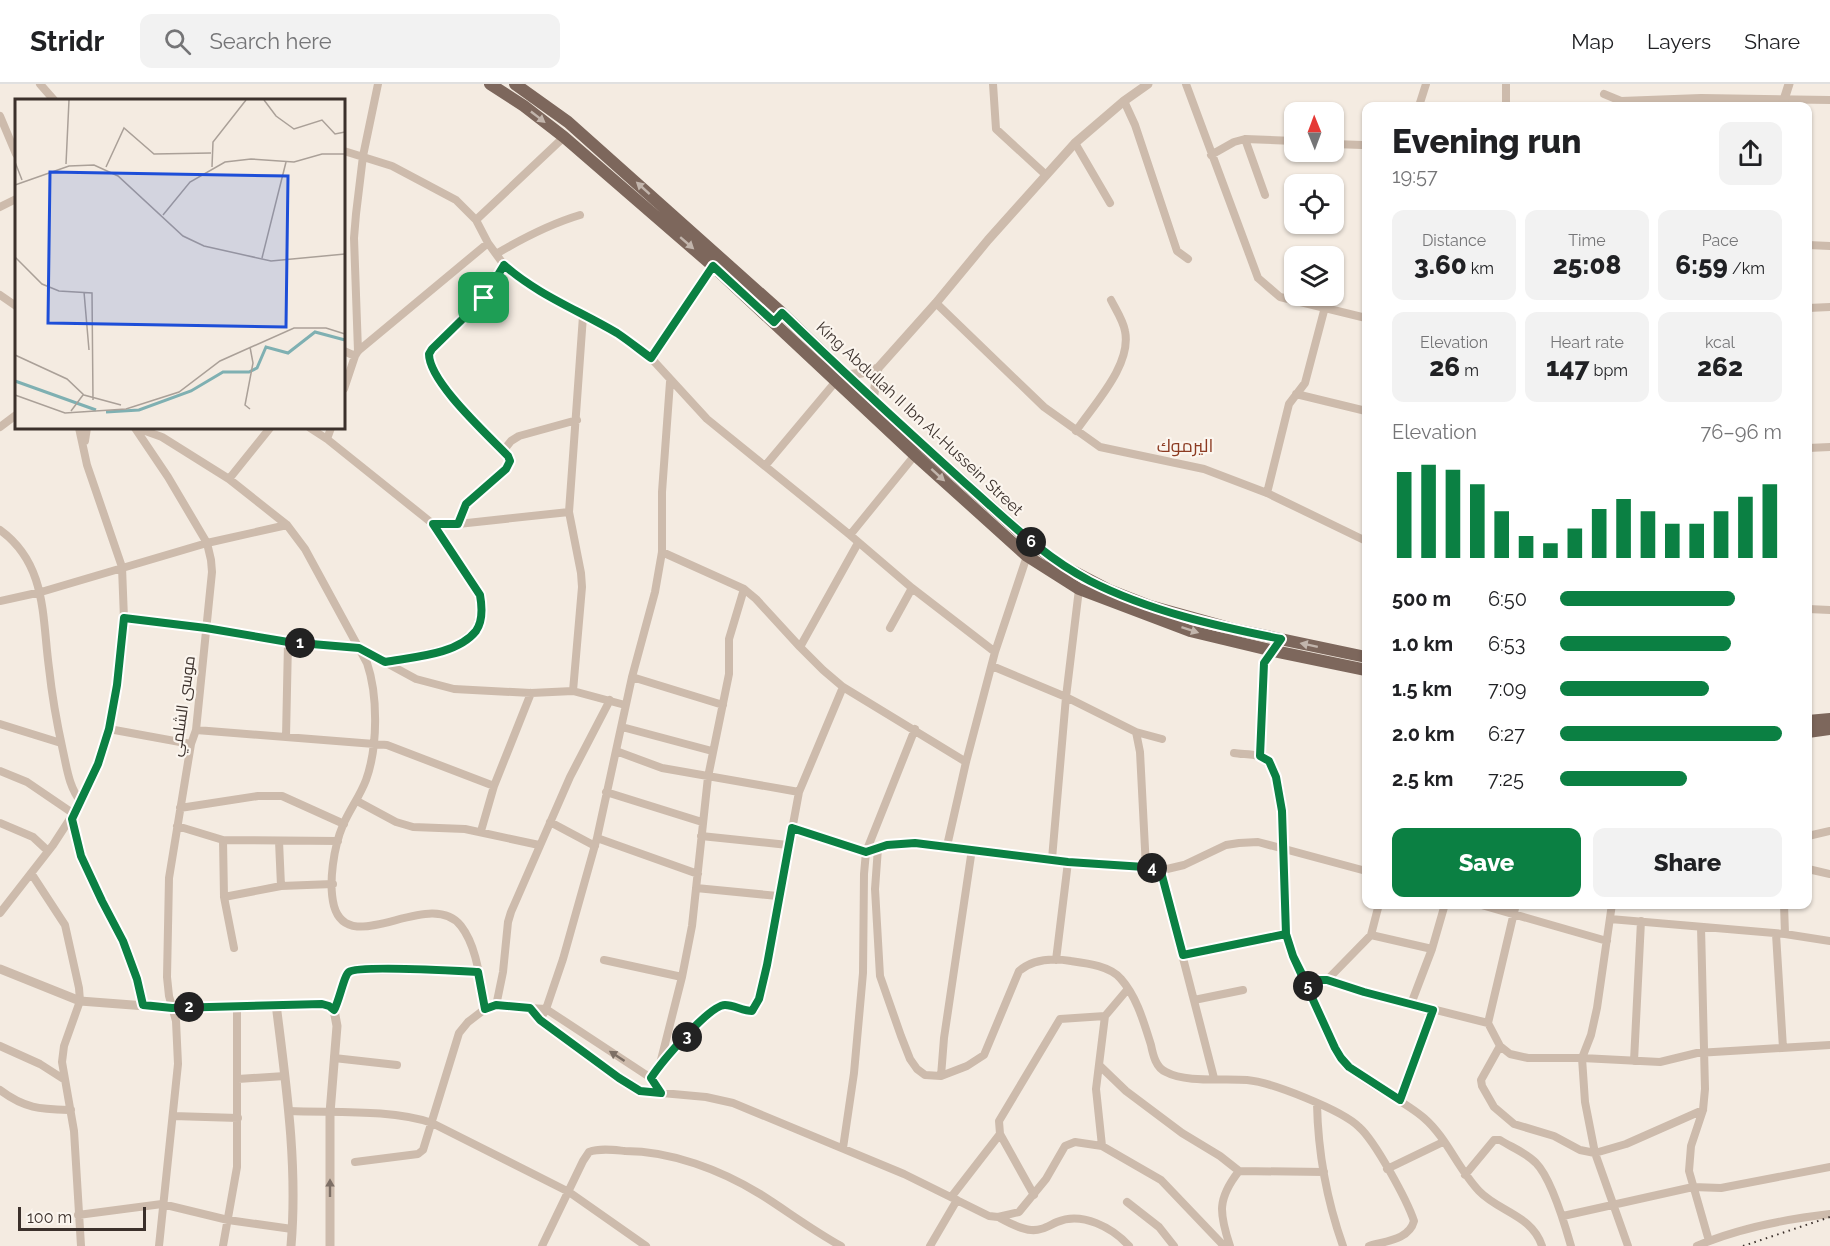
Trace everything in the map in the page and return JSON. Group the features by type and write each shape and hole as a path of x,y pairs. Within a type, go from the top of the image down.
{"main road":[{"name":"King Abdullah II Ibn Al-Hussein Street","path":"490,84 524,106 564,137 713,266 778,317"},
{"name":"King Abdullah II Ibn Al-Hussein Street","path":"515,84 568,122 612,161 841,378 915,455 1027,556 1078,589 1190,631 1362,669"},
{"path":"604,171 612,161"},
{"name":"King Abdullah II Ibn Al-Hussein Street","path":"841,378 873,400 1032,543 1063,566 1109,590 1150,606 1233,629 1362,656"},
{"path":"1812,721 1830,719"},
{"path":"1812,731 1830,729"}],"street":[{"path":"40,84 53,99"},
{"path":"345,386 356,353 354,238 363,156 378,84"},
{"path":"993,84 995,123 998,132 1046,175"},
{"path":"873,400 878,368 1075,143 1148,84"},
{"path":"1186,84 1258,278 1280,297 1362,317"},
{"path":"1420,102 1426,84"},
{"path":"1506,84 1506,102"},
{"path":"1784,102 1789,84"},
{"path":"1604,94 1621,101 1701,98 1784,102 1830,100"},
{"path":"1125,101 1135,124 1177,251 1188,259"},
{"path":"0,116 15,152"},
{"path":"476,220 564,137"},
{"path":"1211,155 1234,142 1245,139 1284,141"},
{"path":"1245,139 1265,195"},
{"path":"1075,143 1110,203"},
{"path":"1344,145 1362,146"},
{"path":"345,151 392,166 456,200 476,220 488,243 504,265 522,281 616,333 651,358 670,382 707,419 912,588 995,652"},
{"path":"0,207 15,200"},
{"path":"496,254 550,226 580,215"},
{"path":"345,351 356,353 488,243"},
{"path":"1812,245 1830,246"},
{"path":"458,524 466,504 509,466 510,458 472,420 446,388 432,368 429,354 484,298 504,265"},
{"path":"651,358 713,266"},
{"path":"0,294 15,305"},
{"path":"1076,431 1123,359 1126,333 1112,300"},
{"path":"936,303 1044,407 1100,447 1204,469 1267,493 1362,539"},
{"path":"1267,493 1289,404 1305,383 1325,307"},
{"path":"1812,308 1830,307"},
{"path":"573,691 582,587 568,512 584,316"},
{"path":"765,466 841,378 878,368"},
{"path":"540,1020 563,959 596,842 625,705 655,592 662,552 662,492 670,382"},
{"path":"1296,394 1362,410"},
{"path":"1,425 15,416"},
{"path":"503,451 511,441 519,436 577,420"},
{"path":"0,913 48,851 81,802 98,764 109,729 117,685 124,618 122,567 95,490 79,429"},
{"path":"84,449 87,429"},
{"name":"موسى الشلمي","path":"137,429 207,543 212,572 196,730 169,878 167,977 169,996 176,1021 178,1056 159,1246"},
{"path":"139,429 162,436 229,479 287,525 305,549 359,648 370,673 375,744 369,772 338,841 333,884 334,905 342,918 350,924 370,927 425,913 443,914 453,918 462,927 470,942 485,1009"},
{"path":"229,479 269,429"},
{"path":"311,429 327,439 433,524 480,595 482,608 476,630 458,644 447,649 385,662"},
{"path":"327,439 331,429"},
{"path":"1812,448 1830,447"},
{"path":"850,535 915,455"},
{"path":"433,524 458,524 568,512"},
{"path":"0,601 41,592 207,543 287,525"},
{"path":"0,530 23,552 41,592 49,669 61,743 71,788 81,802"},
{"path":"800,647 858,543"},
{"path":"662,552 744,589 823,670 843,687 966,762"},
{"path":"947,846 995,652 1027,556"},
{"path":"890,628 912,588"},
{"path":"660,1064 692,926 708,777 729,674 729,639 744,589"},
{"path":"1052,859 1078,589"},
{"path":"1812,609 1830,610"},
{"path":"124,618 206,628 288,642 359,648 416,679 454,689 531,693 573,691 625,705"},
{"path":"1260,756 1264,663 1281,639"},
{"path":"286,737 288,642"},
{"path":"992,666 1066,697 1136,732 1162,739"},
{"path":"632,677 723,705"},
{"path":"651,1078 660,1064 710,1011 718,1006 726,1005 752,1011 759,999 799,792 843,687"},
{"path":"481,831 494,786 531,693"},
{"path":"496,1005 503,972 508,922 570,777 610,700"},
{"path":"0,724 61,743"},
{"path":"622,727 712,751"},
{"path":"109,729 192,744"},
{"path":"843,1148 854,1074 863,973 866,852 915,729"},
{"path":"196,730 375,744 401,750 494,786"},
{"path":"1136,732 1140,752 1146,868"},
{"path":"616,751 662,768 799,792"},
{"path":"1234,753 1260,756 1269,761 1276,777 1282,811 1286,934 1293,956 1341,1058 1349,1067 1425,1119 1465,1175 1487,1198 1532,1227 1542,1246"},
{"path":"0,771 27,782 73,816 81,856 123,941 137,979 143,1005"},
{"path":"606,792 702,822"},
{"path":"180,808 272,795 292,799 344,824"},
{"path":"357,801 396,822 413,827 465,828 539,845"},
{"path":"550,822 596,842 698,874"},
{"path":"0,823 23,831 48,851"},
{"path":"177,826 223,840 338,841"},
{"path":"792,828 866,852 897,843 947,846 1068,862 1146,868 1184,865 1226,845 1258,842 1362,870"},
{"path":"1812,835 1830,831"},
{"path":"701,836 788,844"},
{"path":"223,840 224,897 234,948"},
{"path":"279,841 281,886"},
{"path":"878,848 875,889 880,976 910,1059 917,1069 926,1075 941,1076 967,1066 984,1055 1019,970 1034,962 1056,960 1091,964 1121,978 1138,1007 1155,1058 1164,1072 1186,1077 1260,1082 1278,1087 1317,1104 1358,1125 1367,1135 1387,1169 1414,1224 1402,1237 1369,1246"},
{"path":"941,1076 944,1038 972,849"},
{"path":"1056,960 1068,862"},
{"path":"1160,868 1214,1078"},
{"path":"1812,870 1830,874"},
{"path":"31,873 65,925 80,1001 64,1046 62,1062 74,1131 81,1246"},
{"path":"224,897 281,886 333,884"},
{"path":"696,888 778,896"},
{"path":"1327,980 1371,935 1378,909"},
{"path":"1411,1004 1432,949 1444,909"},
{"path":"1494,909 1607,941"},
{"path":"1515,909 1488,1023 1500,1046 1510,1054 1528,1058 1665,1061 1686,1055 1706,1053 1830,1045"},
{"path":"1611,909 1597,1008 1591,1035 1582,1058 1586,1102 1595,1153 1628,1246"},
{"path":"1784,909 1785,934"},
{"path":"1610,919 1785,934 1830,941"},
{"path":"1634,1061 1641,921"},
{"path":"1701,927 1706,1053 1703,1110 1689,1160 1693,1188 1709,1241"},
{"path":"1183,955 1286,934"},
{"path":"1776,934 1783,1048"},
{"path":"1371,935 1432,949"},
{"path":"604,960 682,976"},
{"path":"0,969 80,1001 172,1008 322,1004 334,1010"},
{"path":"330,1246 330,1113 337,1026 334,1010 346,975 351,970 371,969 478,972"},
{"path":"1305,980 1327,980 1488,1023"},
{"path":"1102,1146 1096,1089 1105,1016 1127,990"},
{"path":"1194,1000 1243,990"},
{"path":"276,1004 289,1111 293,1171 291,1246"},
{"path":"223,1246 237,1167 237,1005"},
{"path":"355,1162 418,1154 424,1148 459,1033 468,1022 485,1009 496,1005 546,1009 651,1078 661,1093"},
{"path":"530,1008 540,1020 640,1091 706,1097 733,1103 843,1148 989,1216 1024,1229 1040,1230 1065,1220 1087,1221 1113,1230 1129,1246"},
{"path":"1400,1100 1433,1010"},
{"path":"1034,1195 1000,1134 999,1121 1060,1019 1105,1016"},
{"path":"0,1046 40,1064 65,1080"},
{"path":"1500,1046 1482,1076 1481,1083 1489,1100 1500,1114 1522,1127 1554,1137 1580,1150 1595,1153 1626,1144 1703,1110"},
{"path":"334,1058 397,1065"},
{"path":"1100,1066 1126,1091 1182,1133 1220,1156 1239,1171 1324,1172"},
{"path":"238,1079 285,1076"},
{"path":"0,1090 31,1107 71,1110"},
{"path":"1317,1104 1317,1124 1324,1172 1331,1209 1343,1246"},
{"path":"289,1111 411,1117 432,1123 569,1192 646,1246"},
{"path":"173,1116 238,1118"},
{"path":"930,1246 954,1198 1000,1134"},
{"path":"1465,1175 1492,1142 1500,1140 1534,1161 1540,1168 1563,1216 1571,1246"},
{"path":"998,1218 1019,1212 1046,1179 1065,1146 1075,1142 1102,1146 1161,1180 1220,1245"},
{"path":"1387,1169 1443,1142"},
{"path":"542,1246 589,1152 599,1150 649,1151 704,1167 741,1184 841,1246"},
{"path":"1563,1216 1693,1188 1721,1188 1830,1167"},
{"path":"1230,1246 1221,1212 1222,1200 1225,1189 1239,1171"},
{"path":"1127,1202 1159,1227 1174,1246"},
{"path":"78,1215 162,1204 228,1220 292,1228"},
{"path":"1697,1246 1768,1225 1830,1214"}],"railway":[{"path":"1743,1246 1830,1217"}],"district":[{"name":"اليرموك","path":"1185,446"}],"route":[{"path":"484,298 429,354 432,368 446,388 467,414 510,458 509,466 466,504 458,524 433,524 480,595 482,608 476,630 458,644 447,649 385,662 359,648 288,642 206,628 124,618 117,685 109,729 98,764 72,819 81,856 123,941 137,979 143,1005 172,1008 326,1004 334,1010 346,975 351,970 478,972 485,1009 496,1005 530,1008 540,1020 619,1078 640,1091 661,1093 651,1078 660,1064 710,1011 718,1006 726,1005 752,1011 759,999 792,828 866,852 897,843 915,843 1068,862 1160,868 1183,955 1286,934 1293,956 1305,980 1327,980 1433,1010 1419,1054 1400,1100 1378,1088 1349,1067 1341,1058 1293,956 1286,934 1282,811 1276,777 1269,761 1260,756 1264,663 1281,639 1233,629 1150,606 1109,590 1063,566 1032,543 884,411 782,313 774,322 713,266 651,358 616,333 544,295 522,281 504,265 484,298"}]}
